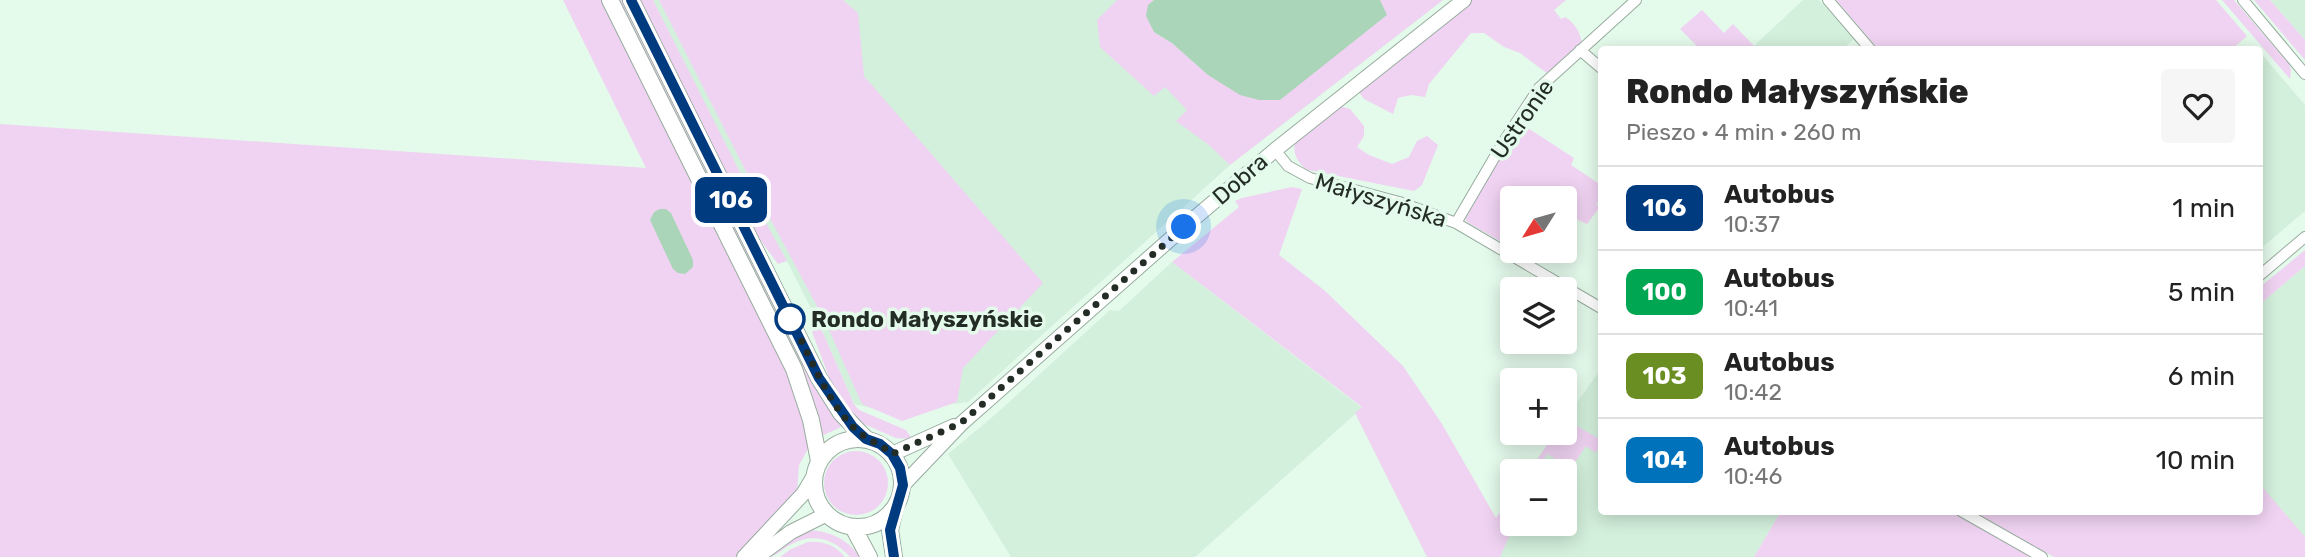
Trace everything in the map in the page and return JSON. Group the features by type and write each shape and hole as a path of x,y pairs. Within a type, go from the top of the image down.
{"main road":[{"path":"610,0 793,369 811,419 817,467 816,495 827,514 839,523 853,527 878,523 896,506"},
{"path":"631,0 819,378 841,413 866,439"},
{"path":"817,467 828,450 839,442 852,438 880,444 892,454 900,468 903,485 890,530 894,557"},
{"path":"853,527 869,557"}],"street":[{"name":"Dobra","path":"903,485 961,423 1275,150 1464,0"},
{"name":"Ustronie","path":"1456,223 1539,88 1636,0"},
{"path":"1828,0 1867,46"},
{"path":"2242,0 2305,74"},
{"path":"1580,50 1598,65"},
{"name":"Małyszyńska","path":"1275,150 1288,166 1310,178 1399,202 1456,223 1598,306"},
{"path":"2263,273 2305,237"},
{"name":"Dobra","path":"892,454 961,423"},
{"path":"744,557 803,494 817,467"},
{"path":"757,557 791,532 827,514"},
{"path":"1968,515 2042,557"}],"shaded area":[{"path":"563,0 601,0 787,371 801,412 808,449 799,465 797,492 736,557 0,557 0,124 646,168"},
{"path":"618,0 622,0 810,377 841,427 822,434 804,373"},
{"path":"637,0 1443,0 1230,165 968,402 889,412 854,404 820,326 787,261"},
{"path":"639,0 653,0 787,261 778,264 758,237"},
{"path":"659,0 843,0 858,13 864,76 1043,283 963,368 957,402 902,421 862,404 826,323"},
{"path":"1117,0 1154,0 1148,5 1154,32 1172,43 1208,75 1386,15 1380,0 1443,0 1230,165 1209,145 1176,121 1187,110 1165,87 1154,96 1100,47 1097,20"},
{"path":"1154,0 1380,0 1387,15 1280,100 1259,100 1240,95 1208,75 1172,43 1154,32 1146,16 1148,5"},
{"path":"1473,0 1566,0 1554,10 1561,19 1565,17 1574,25 1582,42 1548,74 1520,53 1504,47 1484,33 1471,33 1429,84 1425,97 1411,95 1398,98 1393,114 1364,99 1358,91"},
{"path":"1803,0 1819,0 1854,39 1846,46 1754,46"},
{"path":"1836,0 2216,0 2247,36 2235,46 1875,46"},
{"path":"2222,0 2234,0 2289,64 2290,79"},
{"path":"2254,0 2270,0 2305,40 2305,60"},
{"path":"2270,0 2305,0 2305,40"},
{"path":"1702,10 1724,33 1733,24 1754,46 1695,46 1680,29"},
{"path":"2263,56 2305,105 2305,211 2263,247"},
{"path":"1340,106 1350,109 1364,126 1364,136 1357,147 1369,155 1392,164 1409,157 1417,141 1427,136 1438,145 1422,185 1414,191 1308,170 1301,164 1295,153 1296,140"},
{"path":"1520,123 1574,158 1571,165 1598,183 1598,209 1587,224 1577,219 1577,186 1500,186 1500,241 1465,219"},
{"path":"1292,187 1302,189 1279,255 1324,290 1403,366 1442,424 1496,518 1500,512 1500,536 1509,536 1500,557 1427,557 1355,413 1362,407 1172,262 1239,207 1235,201"},
{"path":"660,209 671,213 693,260 693,267 685,274 673,269 650,220 654,212"},
{"path":"2305,250 2305,266 2263,302 2263,285"},
{"path":"1172,262 1362,408 1195,557 1011,557 948,454 1110,310 1119,311"},
{"path":"2305,266 2305,538 2263,489 2263,302"},
{"path":"820,326 854,404 859,410 906,430 912,439 896,438 856,419 832,385 812,332"},
{"path":"1598,373 1598,515 1779,515 1754,557 1482,557 1473,552 1500,513 1500,536 1577,536 1577,459 1537,459 1547,445 1577,445 1577,402"},
{"path":"1577,426 1598,438 1596,453 1586,446 1577,459 1556,459 1547,454 1544,459 1537,459 1547,445 1577,445"},
{"path":"856,451 868,453 879,460 886,471 886,495 879,506 868,513 856,515 844,513 833,506 826,495 824,483 826,471 833,460 844,453"},
{"path":"2263,488 2305,537 2305,557 2054,557 1979,515 2263,515"},
{"path":"1779,515 1957,515 2034,557 1754,557"},
{"path":"808,530 837,537 850,545 860,557 850,557 836,544 811,538 766,557"},
{"path":"808,542 828,545 845,557 780,557"}],"bus line":[{"name":"106","path":"631,0 819,378 853,427 866,439 880,444 897,460 903,485 891,520 894,557"}],"place":[{"name":"Rondo Małyszyńskie","path":"790,319"}],"route":[{"path":"790,319 819,378 841,413 866,439 880,444 892,454 961,423 1184,227"}]}
